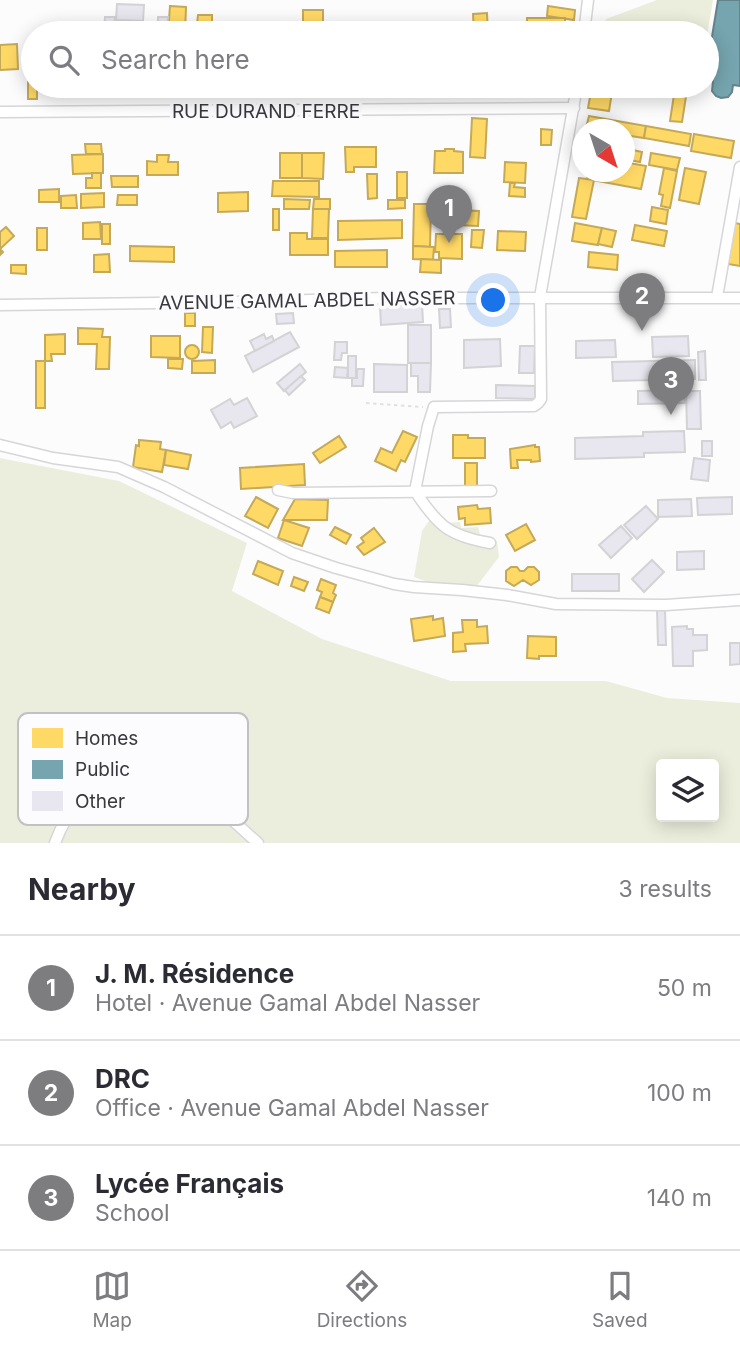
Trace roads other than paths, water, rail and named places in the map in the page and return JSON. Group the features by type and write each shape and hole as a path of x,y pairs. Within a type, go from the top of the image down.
{"street":[{"path":"585,21 588,0"},
{"path":"490,543 466,539 441,526 415,491 434,407 534,405 541,399 540,297 575,98"},
{"name":"RUE DURAND FERRE","path":"0,113 574,108"},
{"path":"717,298 740,167"},
{"name":"AVENUE GAMAL ABDEL NASSER","path":"0,305 387,298 740,298"},
{"path":"0,445 53,458 118,467 164,487 292,553 394,584 507,594 556,604 666,605 740,600"},
{"path":"278,490 293,493 491,491"},
{"path":"55,843 63,825"},
{"path":"237,825 258,843"}],"place":[{"name":"J. M. Résidence","path":"449,243"},
{"name":"DRC","path":"642,331"},
{"name":"Lycée Français","path":"671,415"}]}
